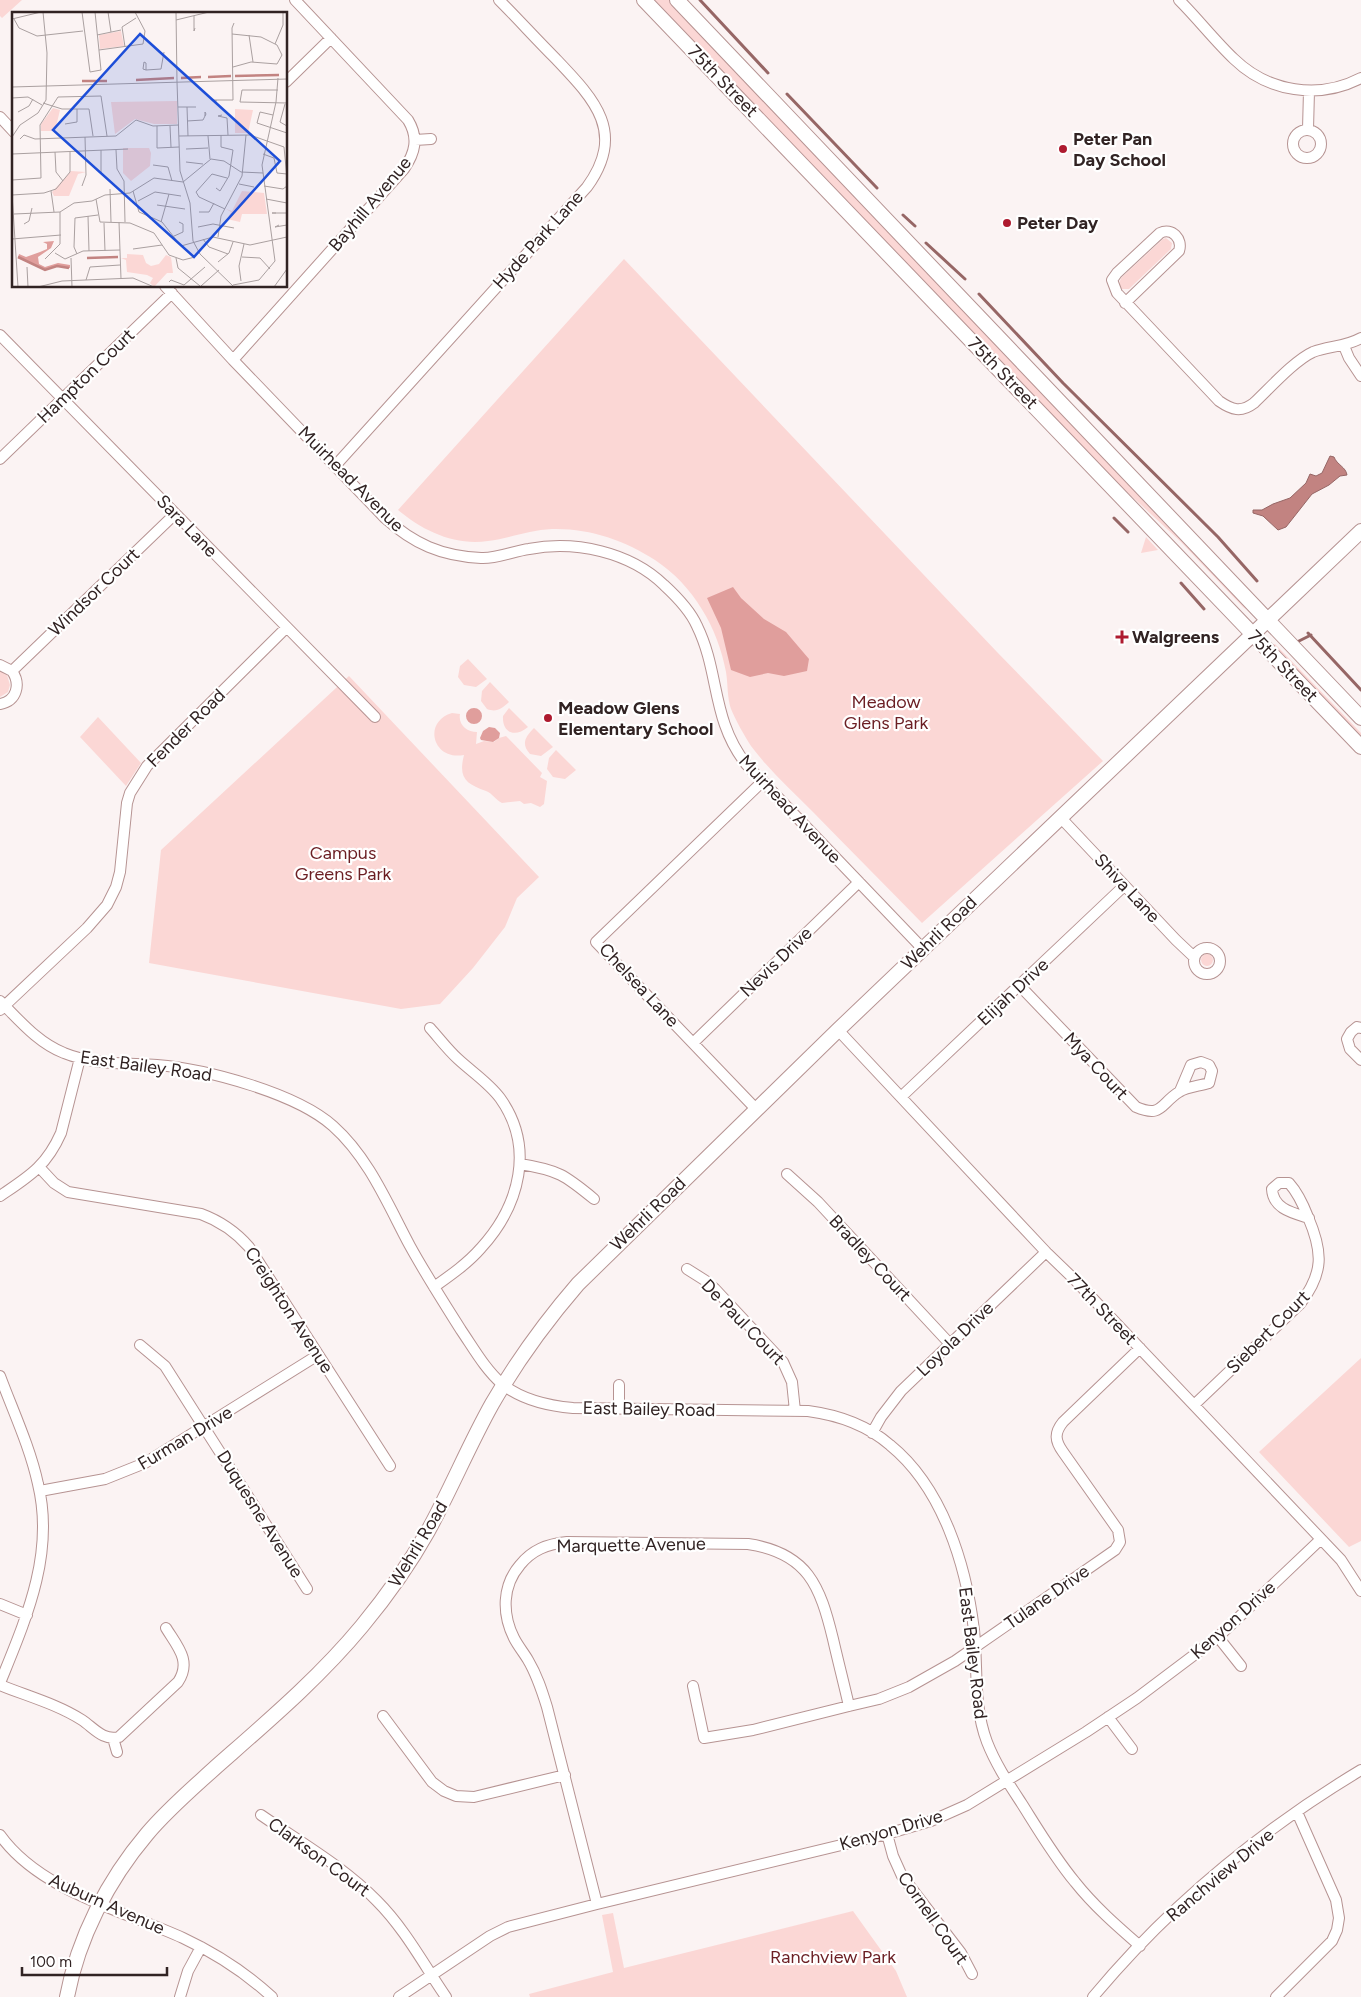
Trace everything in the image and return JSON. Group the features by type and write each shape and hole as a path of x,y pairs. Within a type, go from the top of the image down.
{"main road":[{"name":"75th Street","path":"644,0 1361,747"},
{"name":"75th Street","path":"677,0 1361,718"},
{"name":"Wehrli Road","path":"67,1997 80,1950 113,1880 148,1833 188,1792 316,1676 345,1646 379,1605 427,1533 477,1431 504,1385 550,1316 578,1284 838,1030 1361,531"}],"street":[{"name":"Bayhill Avenue","path":"233,360 404,169 414,153 415,140 408,120 295,0"},
{"name":"Hyde Park Lane","path":"336,466 587,187 600,166 606,135 602,117 596,106 578,82 499,0"},
{"path":"1179,0 1234,60 1250,73 1276,85 1320,91 1345,85 1361,78"},
{"path":"288,80 332,38"},
{"path":"1308,129 1309,91"},
{"path":"0,118 12,130"},
{"path":"415,140 432,139"},
{"path":"1125,302 1179,251 1180,242 1177,236 1168,231 1160,233 1113,277 1113,288 1125,302 1218,401 1237,410 1246,408 1254,403 1302,358 1313,352 1344,346 1361,338"},
{"name":"Muirhead Avenue","path":"168,290 233,360 396,527 421,544 451,555 483,558 531,548 551,546 580,547 610,554 636,564 662,583 680,601 697,625 709,659 716,699 726,730 736,750 763,781 923,949"},
{"name":"Hampton Court","path":"0,459 168,290"},
{"name":"Sara Lane","path":"0,335 375,717"},
{"path":"1344,346 1349,358 1361,376"},
{"name":"Windsor Court","path":"12,671 174,514"},
{"name":"Fender Road","path":"2,1006 107,906 116,888 120,872 127,803 130,793 147,766 286,628"},
{"path":"0,665 12,671 16,676 17,690 10,700 0,704"},
{"name":"Chelsea Lane","path":"756,1109 596,942 763,781"},
{"name":"Shiva Lane","path":"1061,818 1176,940 1194,956"},
{"name":"Nevis Drive","path":"692,1043 859,882"},
{"name":"Elijah Drive","path":"901,1098 1124,886"},
{"name":"Mya Court","path":"1020,986 1136,1107 1148,1113 1160,1109 1180,1091"},
{"name":"East Bailey Road","path":"2,1006 50,1047 64,1054 97,1062 159,1065 210,1074 288,1098 305,1106 331,1125 360,1156 434,1287 481,1360 504,1385 532,1400 544,1404 573,1408 813,1412 836,1416 872,1433 889,1444 916,1471 926,1486 943,1517 962,1572 974,1631 977,1700 981,1723 988,1743 1007,1781 1052,1852 1075,1882 1106,1915 1140,1946"},
{"path":"1361,1028 1357,1027 1347,1039 1350,1049 1361,1060"},
{"path":"430,1028 456,1057 499,1097 514,1126 518,1139 520,1164 514,1192 493,1233 472,1258 434,1287"},
{"name":"77th Street","path":"838,1030 1046,1252 1076,1281 1341,1560 1361,1591"},
{"path":"0,1196 40,1168 56,1144 80,1058"},
{"path":"520,1164 544,1168 562,1174 594,1199"},
{"name":"Creighton Avenue","path":"40,1168 54,1183 68,1192 194,1213 213,1219 226,1226 249,1247 390,1466"},
{"name":"Bradley Court","path":"787,1174 818,1202 950,1344"},
{"name":"Siebert Court","path":"1194,1405 1300,1304 1310,1292 1317,1275 1319,1256 1316,1235 1309,1218"},
{"name":"Loyola Drive","path":"872,1433 894,1398 1046,1252"},
{"name":"De Paul Court","path":"687,1269 706,1280 783,1362 792,1382 795,1411"},
{"name":"Duquesne Avenue","path":"140,1345 165,1366 307,1589"},
{"name":"Tulane Drive","path":"693,1686 704,1738 753,1730 879,1699 909,1687 947,1666 1117,1548 1120,1542 1118,1530 1062,1452 1057,1443 1056,1435 1063,1422 1140,1348"},
{"name":"Furman Drive","path":"40,1491 105,1479 125,1472 167,1451 318,1355"},
{"path":"0,1376 32,1463 40,1491 43,1532 42,1556 34,1595 0,1684 74,1716 104,1736 113,1738 124,1733 182,1676 185,1665 183,1656 166,1628"},
{"path":"619,1385 619,1408"},
{"name":"Kenyon Drive","path":"399,1997 490,1936 508,1927 918,1826 956,1811 1108,1717 1168,1676 1218,1637 1321,1539"},
{"name":"Marquette Avenue","path":"597,1904 548,1707 538,1681 509,1628 505,1603 509,1584 515,1572 526,1558 538,1550 556,1543 566,1542 748,1544 765,1546 788,1557 806,1573 822,1600 849,1706"},
{"path":"0,1604 27,1615"},
{"path":"1218,1637 1241,1666"},
{"path":"383,1716 432,1782 444,1791 456,1796 474,1797 565,1775"},
{"path":"1108,1717 1132,1749"},
{"path":"113,1738 117,1752"},
{"name":"Ranchview Drive","path":"1093,1997 1140,1946 1204,1884 1249,1847 1297,1812 1361,1770"},
{"path":"1276,1997 1332,1941 1337,1930 1339,1918 1336,1900 1297,1812"},
{"name":"Clarkson Court","path":"261,1815 347,1874 367,1891 392,1918 446,1997"},
{"name":"Auburn Avenue","path":"0,1834 17,1856 42,1875 201,1947 228,1963 272,1997"},
{"name":"Cornell Court","path":"887,1834 893,1856 902,1876 961,1953 972,1974"},
{"path":"180,1997 188,1971 201,1947"}],"green space":[{"path":"0,0 22,0 2,18 0,16"},
{"path":"653,0 669,0 1248,607 1246,609 1180,541 1113,479"},
{"path":"1166,238 1172,243 1171,249 1129,289 1122,289 1119,284 1121,278"},
{"name":"Meadow Glens Park","path":"624,259 1103,761 922,923 781,780 751,746 731,709 726,672 717,639 702,609 669,570 643,553 619,541 593,533 552,529 488,541 464,541 452,539 429,530 398,510"},
{"path":"1146,537 1158,550 1141,553"},
{"path":"1275,644 1361,733 1361,738 1273,645"},
{"path":"468,659 487,679 476,687 464,685 458,677 460,666"},
{"path":"0,671 7,675 10,685 8,692 0,697"},
{"name":"Campus Greens Park","path":"349,676 539,877 517,898 505,927 473,968 440,1004 401,1009 149,963 161,850"},
{"path":"490,682 509,702 497,710 487,709 481,701 482,691"},
{"path":"509,708 528,727 514,733 507,730 503,722 503,716"},
{"path":"452,713 460,714 462,725 470,731 477,732 476,744 484,741 494,742 506,736 542,773 540,777 547,781 544,804 540,807 531,803 524,804 520,801 502,803 488,792 469,783 463,775 462,763 464,755 453,755 445,752 435,740 434,732 437,724"},
{"path":"98,717 141,763 126,786 80,737"},
{"path":"534,728 553,747 541,756 530,754 525,744 528,734"},
{"path":"556,750 576,770 565,779 553,777 547,769 549,758"},
{"path":"1209,954 1212,955 1212,965 1205,966 1202,965 1201,958 1202,955"},
{"path":"1361,1358 1361,1541 1349,1547 1259,1452"},
{"name":"Ranchview Park","path":"853,1911 896,1971 907,1997 530,1997 529,1994 613,1972 602,1915 613,1913 624,1968"}],"shaded area":[{"path":"1330,456 1334,457 1347,475 1340,476 1329,485 1312,494 1286,527 1278,530 1263,516 1253,513 1253,510 1262,510 1290,498 1306,483 1310,474 1316,476 1322,473"},
{"path":"733,587 741,598 764,619 786,632 809,659 807,671 784,676 768,673 750,677 731,670 721,628 707,598"},
{"path":"471,708 477,708 482,713 480,722 471,724 466,719 466,713"},
{"path":"489,727 495,728 500,733 499,738 493,742 481,740 480,738 483,731"}],"waterway":[{"path":"700,0 768,73"},
{"path":"787,94 877,188"},
{"path":"903,215 915,226"},
{"path":"926,243 965,279"},
{"path":"979,294 1063,383 1218,537 1257,581"},
{"path":"1114,518 1128,532"},
{"path":"1181,583 1204,609"},
{"path":"1308,633 1361,690"},
{"path":"1297,642 1311,635"}],"place":[{"name":"Peter Pan Day School","path":"1063,149"},
{"name":"Peter Day","path":"1007,223"},
{"name":"Walgreens","path":"1122,637"},
{"name":"Meadow Glens Elementary School","path":"548,718"}]}
